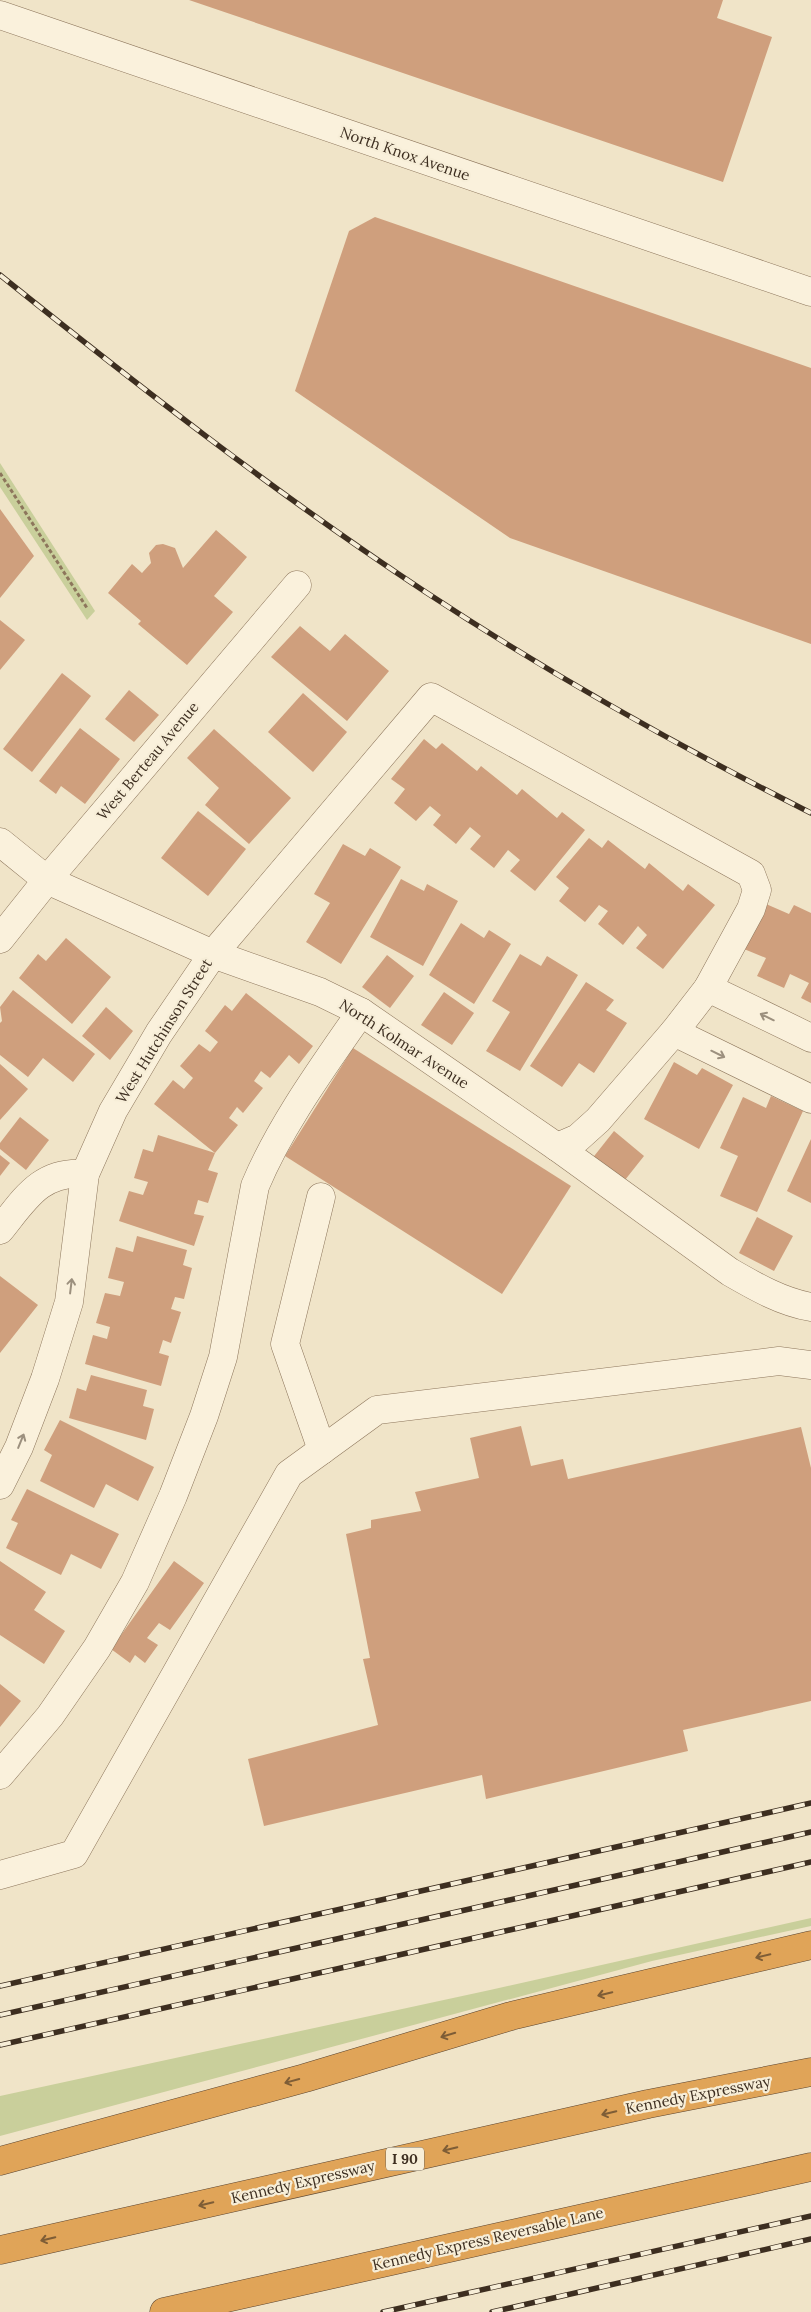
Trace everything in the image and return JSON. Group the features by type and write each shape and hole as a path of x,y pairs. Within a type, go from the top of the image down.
{"highway":[{"path":"0,2161 305,2078 511,2016 811,1945"},
{"name":"Kennedy Expressway","path":"0,2250 638,2106 811,2072"},
{"name":"Kennedy Express Reversable Lane","path":"164,2312 811,2167"}],"street":[{"name":"North Knox Avenue","path":"0,15 811,292"},
{"name":"West Berteau Avenue","path":"0,939 47,880 297,585"},
{"name":"West Hutchinson Street","path":"0,1485 19,1447 45,1379 69,1302 85,1174 118,1103 159,1033 213,954 431,697 751,874 757,890 751,909 708,988"},
{"name":"North Kolmar Avenue","path":"0,842 47,880 213,954 320,992 360,1012 557,1147 730,1272 759,1289 798,1305 811,1307"},
{"path":"557,1147 578,1138 598,1120 674,1032 708,988 811,1038"},
{"path":"0,1775 50,1716 97,1648 135,1582 173,1496 201,1425 223,1357 255,1186 275,1147 320,1072 360,1012"},
{"path":"674,1032 811,1099"},
{"path":"0,1230 25,1199 45,1180 67,1172 85,1174"},
{"path":"321,1197 285,1344 322,1450"},
{"path":"0,1875 74,1854 288,1474 377,1410 779,1361 811,1365"}],"path":[{"path":"0,473 87,608"}],"green space":[{"path":"0,463 95,611 87,620 0,487"},
{"path":"811,1918 811,1926 652,1961 0,2136 0,2096 490,1990"}],"building":[{"path":"189,0 723,0 717,18 772,37 723,182"},
{"path":"375,217 811,368 811,644 510,538 295,391 349,231"},
{"path":"0,509 34,556 0,598"},
{"path":"216,530 247,557 214,596 233,612 187,665 138,624 141,621 108,593 132,564 142,573 151,563 149,553 156,545 163,544 175,548 183,568"},
{"path":"0,620 25,640 0,670"},
{"path":"300,626 330,651 345,634 389,671 347,721 271,657"},
{"path":"62,673 91,696 32,772 3,749"},
{"path":"129,690 159,715 134,742 105,719"},
{"path":"303,693 347,732 313,772 268,732"},
{"path":"80,728 120,759 85,804 61,786 56,794 39,781"},
{"path":"214,729 291,798 249,844 205,805 219,788 187,758"},
{"path":"424,739 436,749 442,743 477,771 481,766 517,795 522,789 557,818 562,812 585,830 535,891 510,871 520,860 508,850 494,868 470,849 481,836 470,827 456,844 433,825 441,815 430,806 416,821 394,803 405,789 391,779"},
{"path":"198,811 246,849 208,896 161,858"},
{"path":"589,838 602,848 608,840 645,869 649,863 683,891 688,884 715,905 663,969 636,948 647,935 638,926 623,945 598,924 608,911 599,905 585,922 559,901 569,888 556,877"},
{"path":"343,844 365,856 370,848 401,867 341,964 306,942 330,903 314,894"},
{"path":"401,879 424,891 427,884 458,901 423,966 370,937"},
{"path":"766,904 789,914 794,905 811,913 811,1003 801,998 809,983 790,974 784,988 757,976 766,958 744,949"},
{"path":"461,923 484,938 489,930 511,944 474,1004 429,975"},
{"path":"66,938 111,977 72,1024 19,978 38,954 46,961"},
{"path":"520,954 541,966 547,956 578,975 520,1071 486,1051 510,1012 492,1001"},
{"path":"387,955 414,976 390,1008 362,987"},
{"path":"586,982 614,1000 606,1010 627,1023 594,1073 579,1063 562,1087 530,1066"},
{"path":"13,990 95,1054 73,1082 43,1058 28,1077 0,1055 0,1023 2,1021 0,1007"},
{"path":"444,992 474,1013 452,1045 421,1025"},
{"path":"246,993 313,1046 299,1064 289,1055 270,1078 261,1071 254,1081 263,1088 243,1113 237,1107 229,1118 238,1125 215,1153 154,1104 173,1080 184,1089 193,1078 180,1066 199,1044 210,1052 218,1042 205,1031 225,1005 232,1011"},
{"path":"106,1007 133,1031 110,1060 82,1036"},
{"path":"353,1048 571,1186 502,1294 285,1156"},
{"path":"674,1062 697,1075 702,1068 733,1085 699,1149 644,1119"},
{"path":"0,1064 28,1089 0,1120"},
{"path":"771,1096 803,1111 757,1212 720,1196 738,1156 720,1148 743,1097 766,1108"},
{"path":"20,1117 49,1140 26,1170 0,1149 0,1143"},
{"path":"614,1131 644,1156 621,1185 591,1160"},
{"path":"158,1135 215,1153 208,1170 218,1173 208,1203 198,1200 194,1214 204,1216 194,1246 119,1221 129,1191 143,1195 148,1182 134,1178 143,1149 153,1152"},
{"path":"811,1139 811,1203 787,1191"},
{"path":"0,1155 10,1163 0,1176"},
{"path":"757,1217 793,1236 774,1271 739,1253"},
{"path":"137,1236 187,1250 183,1265 192,1268 184,1299 175,1297 171,1309 181,1312 171,1343 163,1340 159,1353 169,1356 161,1386 85,1364 93,1335 107,1339 110,1327 96,1323 105,1293 120,1296 124,1282 108,1278 116,1247 133,1252"},
{"path":"0,1276 38,1305 0,1353"},
{"path":"91,1375 147,1390 143,1406 154,1409 146,1440 69,1418 77,1388 86,1391"},
{"path":"60,1420 154,1467 138,1501 106,1484 94,1508 40,1481 52,1455 44,1450"},
{"path":"521,1426 531,1466 563,1459 568,1479 801,1427 811,1468 811,1701 683,1730 688,1751 486,1799 482,1775 264,1826 248,1759 378,1725 363,1659 370,1658 346,1534 371,1528 371,1520 421,1511 415,1492 479,1478 470,1438"},
{"path":"27,1489 119,1534 101,1569 71,1554 61,1575 6,1548 18,1523 11,1520"},
{"path":"0,1561 46,1592 34,1610 65,1631 44,1664 0,1635"},
{"path":"174,1561 204,1583 170,1630 159,1623 147,1638 158,1645 145,1663 135,1655 130,1663 111,1649"},
{"path":"0,1684 21,1701 0,1727"}],"railway":[{"path":"0,275 208,438 315,516 424,591 518,651 614,708 712,762 811,813"},
{"path":"0,1986 811,1803"},
{"path":"0,2015 811,1832"},
{"path":"0,2045 811,1862"},
{"path":"383,2312 811,2216"},
{"path":"492,2312 811,2239"}]}
